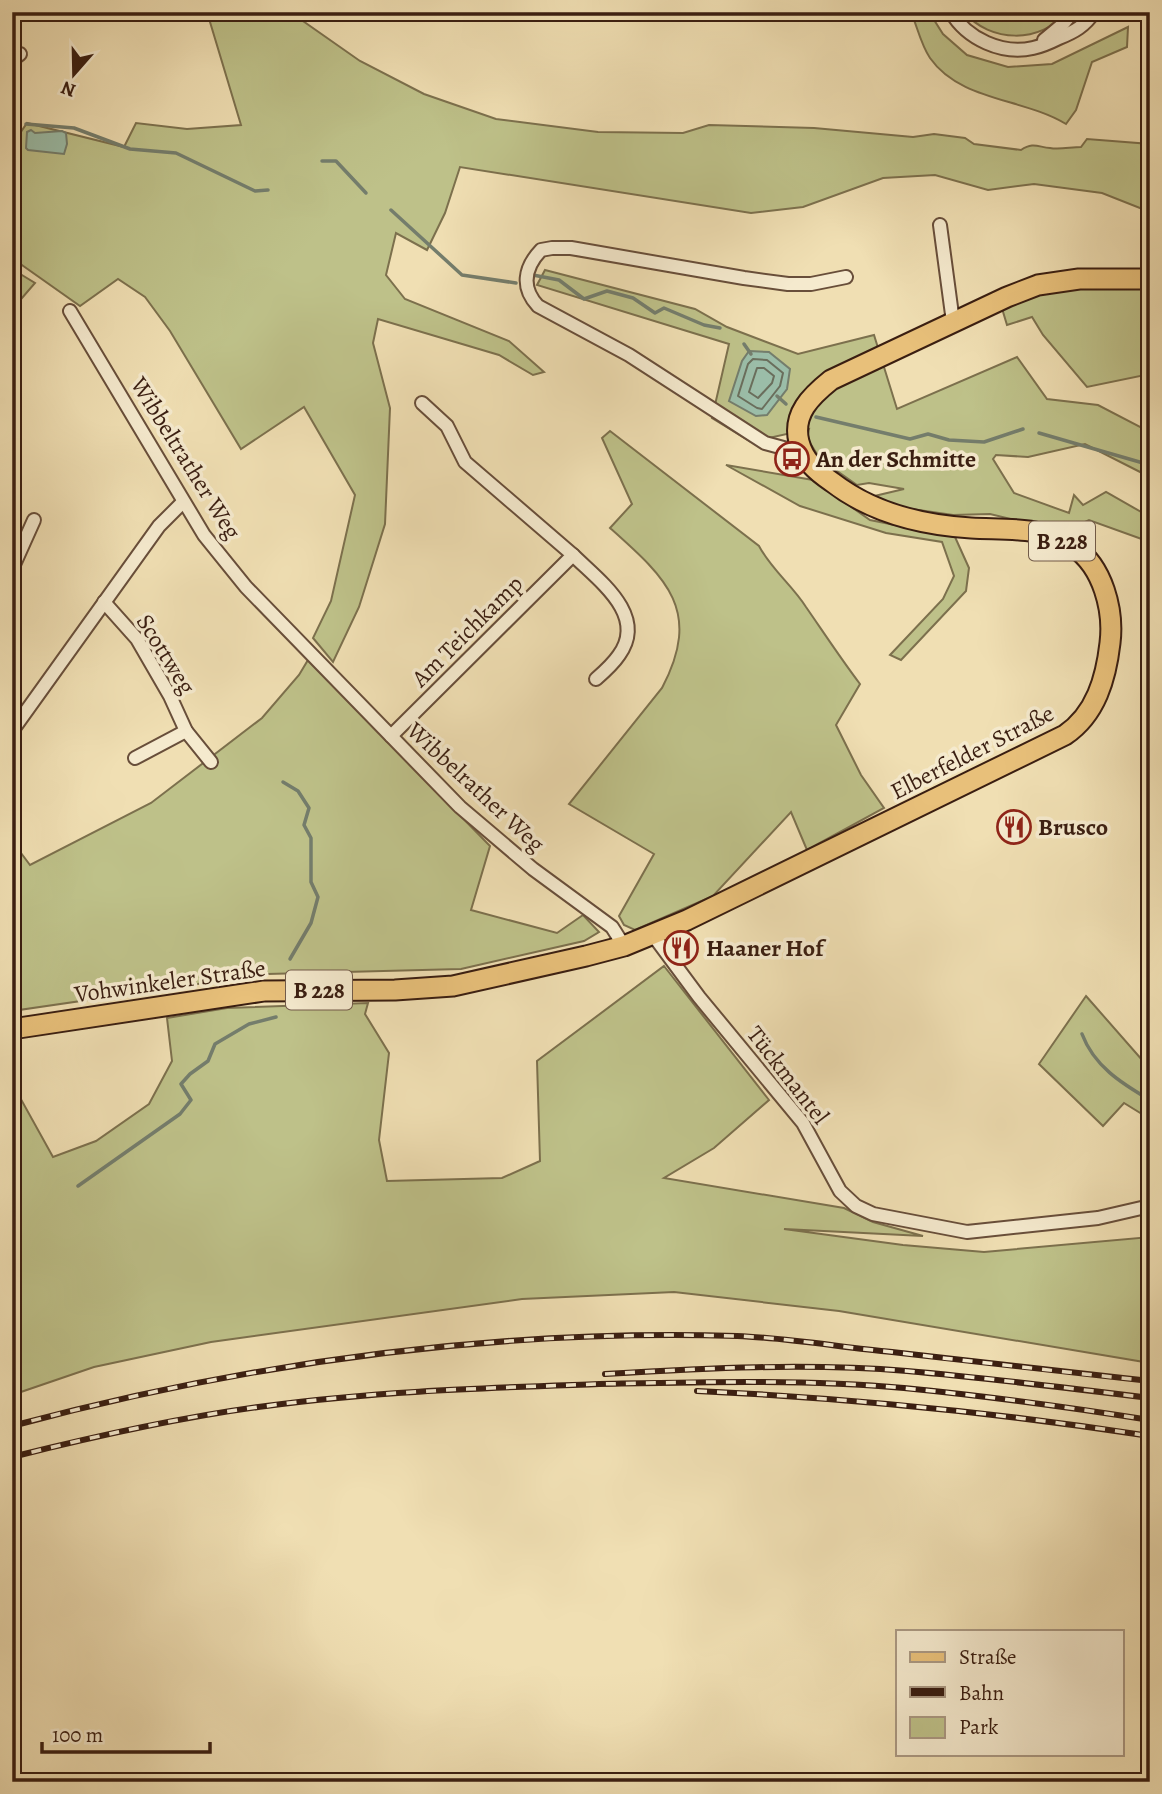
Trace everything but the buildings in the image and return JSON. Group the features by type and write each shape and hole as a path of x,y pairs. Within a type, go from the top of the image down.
{"main road":[{"path":"802,453 798,436 804,405 831,380 1038,285 1079,279 1150,279"},
{"name":"Elberfelder Straße","path":"624,946 653,935 1065,735 1087,715 1101,686 1110,649 1110,613 1105,591 1096,571 1076,549 1043,532 944,526 888,513 852,497 815,470 802,453"},
{"name":"Vohwinkeler Straße","path":"12,1029 264,991 409,990 453,986 624,946"}],"street":[{"path":"951,12 961,26 984,42 1001,48 1032,48 1078,29 1094,12"},
{"path":"1032,48 1062,25 1073,12"},
{"path":"940,225 953,322"},
{"path":"802,453 765,443 629,355 538,306 530,298 525,286 527,271 541,250 571,248 788,284 811,284 846,277"},
{"name":"Wibbeltrather Weg","path":"70,311 204,535 246,587 307,649"},
{"path":"422,402 447,426 465,462 573,555 620,604 627,619 626,638 621,653 596,680"},
{"name":"Scottweg","path":"12,731 159,526 183,502"},
{"path":"12,569 34,520"},
{"name":"Am Teichkamp","path":"391,736 573,555"},
{"name":"Scottweg","path":"104,602 137,639 170,696 186,731 211,762"},
{"name":"Wibbelrather Weg","path":"307,649 460,807 533,869 612,927 624,946"},
{"name":"Scottweg","path":"135,758 186,731"},
{"name":"Tückmantel","path":"653,935 699,997 803,1124 840,1191 856,1206 873,1214 967,1232 1098,1218 1150,1206"}],"green space":[{"path":"207,12 290,12 360,61 424,94 496,119 598,132 683,133 709,125 814,128 913,137 934,134 965,138 974,144 1021,150 1032,146 1057,149 1081,147 1087,139 1150,144 1150,212 1102,193 1034,184 988,190 935,175 883,178 803,207 751,213 460,167 445,213 427,250 396,233 386,275 405,299 509,341 544,372 533,375 499,355 378,319 373,343 390,408 385,524 359,607 333,662 313,638 331,601 355,495 304,407 241,449 170,331 145,297 118,279 80,306 12,258 12,145 27,123 124,147 136,123 187,129 241,125"},
{"path":"911,12 929,12 943,34 967,55 1008,67 1052,64 1128,27 1127,47 1092,62 1076,110 1066,124 1049,115 958,83 930,58"},
{"path":"964,12 1066,12 1043,30 1015,36 987,30"},
{"path":"12,269 35,283 16,305 12,305"},
{"path":"545,270 695,309 727,327 798,354 874,335 897,409 1017,357 1047,399 1098,405 1150,432 1150,477 1085,444 1028,457 996,455 993,459 1014,493 1069,513 1074,495 1083,505 1106,492 1150,517 1150,542 1089,520 1064,532 990,514 953,515 905,508 866,498 904,489 869,483 857,485 820,459 807,438 809,429 751,442 712,418 729,344 537,285"},
{"path":"1150,284 1150,374 1087,387 1043,335 1032,317 1007,325 1001,305 1044,288"},
{"path":"610,431 759,546 800,599 860,684 836,725 861,775 884,808 807,850 791,812 713,896 635,930 624,925 619,916 654,854 569,804 662,688 674,661 679,637 678,616 662,580 648,563 610,528 632,504 602,438"},
{"path":"726,465 813,480 870,520 955,537 969,568 966,591 901,660 890,655 943,599 954,576 942,542 886,533 800,506"},
{"path":"308,660 490,846 471,910 557,933 583,915 599,932 584,941 461,969 267,974 12,1011 12,841 30,865 151,803 262,718 299,675"},
{"path":"664,966 769,1100 714,1148 664,1178 844,1208 873,1222 923,1236 784,1229 903,1245 984,1252 1150,1237 1150,1363 839,1311 674,1292 522,1299 211,1342 94,1367 12,1395 12,1083 53,1157 96,1141 149,1104 172,1061 167,1018 227,1008 368,1003 365,1014 389,1053 379,1140 387,1181 502,1178 540,1161 537,1061"},
{"path":"1086,996 1150,1069 1150,1119 1124,1103 1103,1126 1039,1064"}],"water":[{"path":"31,130 35,133 66,133 64,154 28,150 27,132"},
{"path":"749,351 769,352 790,369 787,389 767,415 756,416 729,401 742,361"}],"waterway":[{"path":"12,121 16,123"},
{"path":"26,124 74,128 130,149 176,153 255,191 268,190"},
{"path":"322,161 336,161 366,193"},
{"path":"391,210 462,275 516,283"},
{"path":"533,275 559,280 584,299 607,291 633,298 655,313 664,308 704,325 720,328"},
{"path":"744,344 751,354"},
{"path":"777,396 786,404"},
{"path":"816,417 910,439 928,434 949,440 984,442 1023,429"},
{"path":"1039,433 1150,465"},
{"path":"283,782 298,791 309,808 304,825 311,838 311,882 318,897 311,923 290,959"},
{"path":"78,1186 180,1114 191,1100 181,1084 208,1061 215,1044 249,1024 276,1017"},
{"path":"1082,1034 1094,1055 1110,1073 1150,1100"}],"railway":[{"path":"12,1426 191,1384 281,1368 372,1355 554,1338 645,1335 756,1337 1150,1381"},
{"path":"605,1374 756,1367 832,1367 907,1371 1150,1398"},
{"path":"12,1457 138,1428 266,1406 390,1394 599,1384 751,1382 866,1385 996,1398 1150,1420"},
{"path":"697,1391 924,1408 1150,1436"}],"place":[{"name":"An der Schmitte","path":"792,459"},
{"name":"Brusco","path":"1014,827"},
{"name":"Haaner Hof","path":"681,948"}]}
